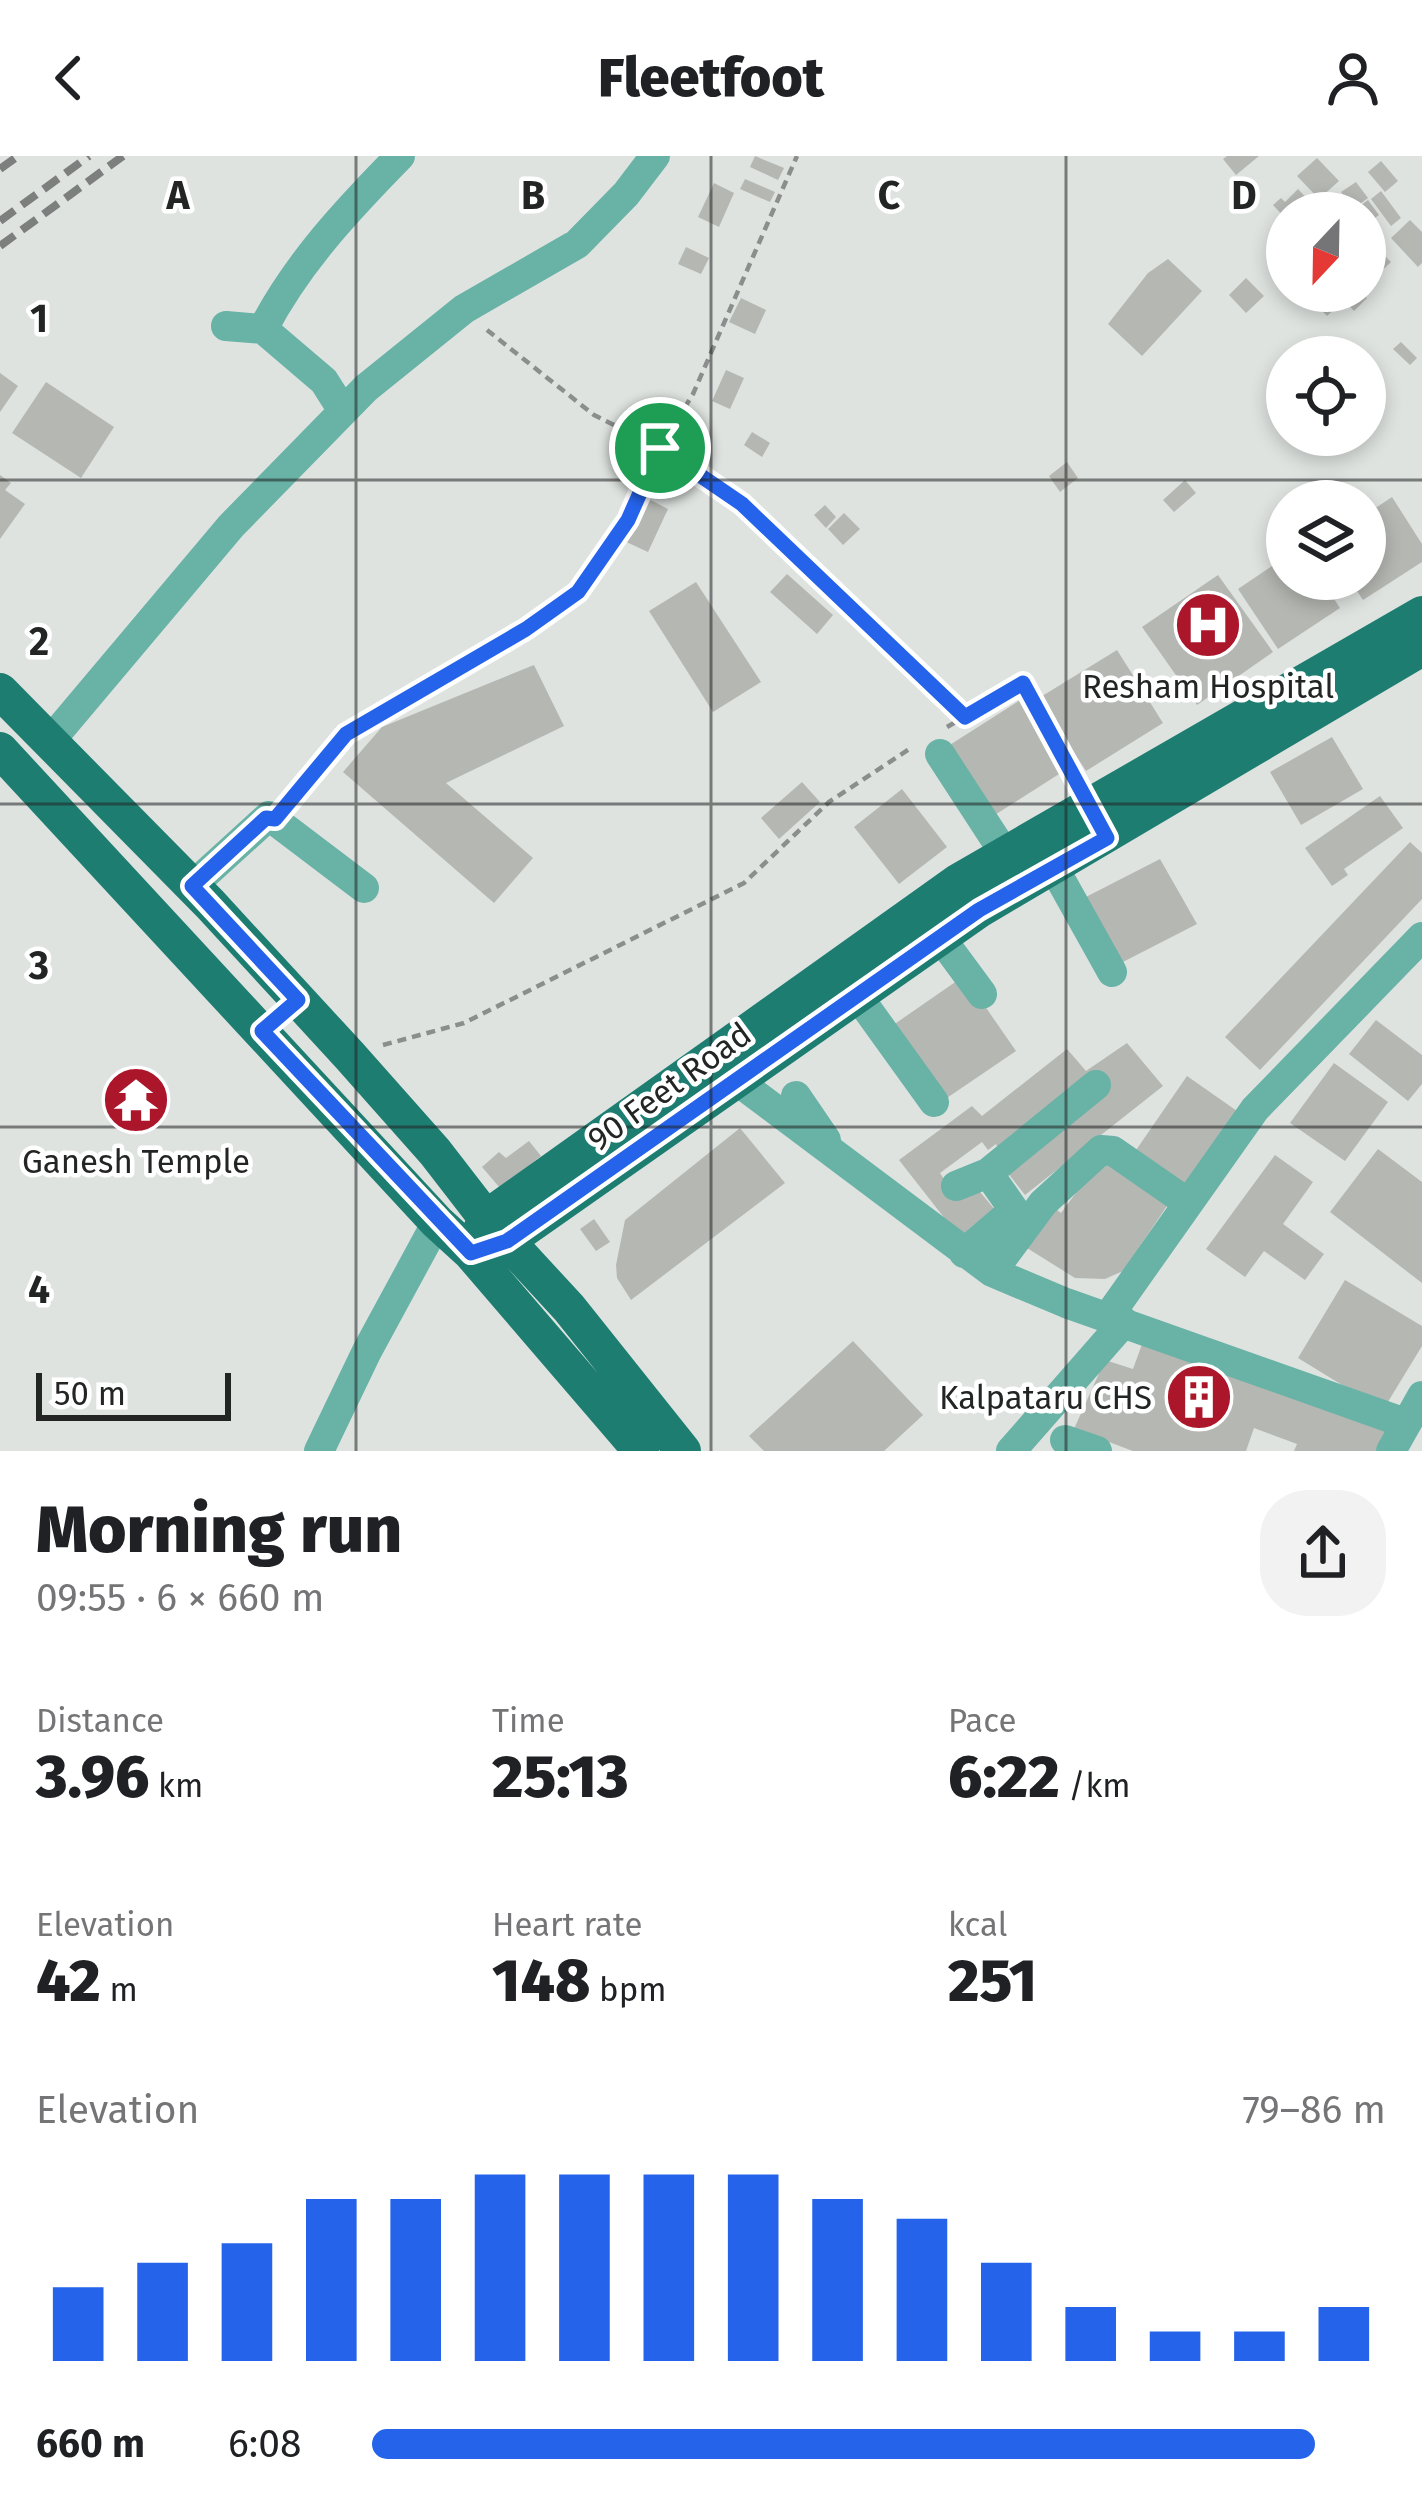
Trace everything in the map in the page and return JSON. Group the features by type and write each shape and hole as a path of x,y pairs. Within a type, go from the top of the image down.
{"main road":[{"name":"90 Feet Road","path":"721,1069 853,998 940,938 1005,854 1098,821 1318,692 1422,614"},
{"name":"90 Feet Road","path":"1318,692 1422,649"},
{"path":"0,691 192,886 349,1055 568,1308 683,1451"},
{"path":"0,750 437,1222 471,1253 641,1451"},
{"name":"90 Feet Road","path":"496,1229 969,896 1054,868 1098,821"},
{"path":"133,891 166,859"},
{"path":"262,1031 298,1000"},
{"path":"471,1253 496,1229"}],"street":[{"path":"263,329 295,273 400,156"},
{"path":"50,741 231,526 343,411 464,309 577,244 655,156"},
{"path":"226,326 263,329 323,381 343,411"},
{"path":"938,740 1005,854"},
{"path":"192,886 266,818 275,819 364,888"},
{"path":"1054,868 1112,972"},
{"path":"1011,1451 1116,1319 1188,1203 1255,1109 1422,937"},
{"path":"940,938 982,994"},
{"path":"853,998 929,1104"},
{"path":"721,1069 818,1136 992,1272 1405,1423"},
{"path":"956,1186 988,1173 1096,1085"},
{"path":"796,1096 818,1136"},
{"path":"992,1272 1043,1203 1107,1148 1188,1203"},
{"path":"964,1253 1014,1210 988,1173"},
{"path":"319,1451 437,1222"},
{"path":"1390,1451 1422,1396"},
{"path":"1065,1440 1097,1451"}],"path":[{"path":"275,819 346,734 526,629 578,592 628,520 660,448 693,394 797,156"},
{"path":"464,309 511,352 594,415 660,448 742,504 965,717"},
{"path":"349,1055 464,1023 744,883 829,802 938,740 965,717 1023,683 1098,821"}],"building":[{"path":"755,156 784,168 778,180 750,167"},
{"path":"1259,156 1236,175 1223,159"},
{"path":"1317,158 1339,181 1327,192 1312,192 1297,176"},
{"path":"1381,161 1398,181 1385,192 1368,172"},
{"path":"745,179 775,192 770,202 740,189"},
{"path":"1356,182 1364,192 1341,192"},
{"path":"714,183 734,193 719,227 698,217"},
{"path":"1386,198 1401,218 1391,226 1386,219"},
{"path":"1410,220 1422,232 1418,267 1391,238"},
{"path":"686,247 709,258 701,274 678,264"},
{"path":"1168,259 1202,291 1142,356 1108,324 1148,273"},
{"path":"1246,278 1264,296 1246,313 1229,295"},
{"path":"741,298 766,310 755,334 729,322"},
{"path":"1401,342 1417,358 1410,365 1393,349"},
{"path":"726,370 744,378 730,409 712,401"},
{"path":"0,373 18,386 0,412"},
{"path":"46,382 114,427 81,478 12,433"},
{"path":"752,432 770,443 762,457 744,445"},
{"path":"1067,462 1078,478 1060,492 1049,476"},
{"path":"0,475 11,483 5,490 25,504 0,539"},
{"path":"1185,480 1196,493 1174,512 1163,500"},
{"path":"643,496 668,509 648,552 622,540"},
{"path":"1392,497 1422,544 1422,562 1386,585 1386,501"},
{"path":"825,505 836,517 826,528 814,515"},
{"path":"844,513 860,529 843,545 828,529"},
{"path":"1266,570 1266,600 1335,600 1340,608 1278,649 1238,589"},
{"path":"787,574 833,615 817,634 770,592"},
{"path":"1218,575 1273,652 1197,705 1142,627"},
{"path":"696,582 761,682 713,712 649,611"},
{"path":"1117,650 1163,723 1086,771 1039,698"},
{"path":"534,665 564,726 446,783 533,858 494,903 343,772 382,727"},
{"path":"1022,699 1067,769 990,818 945,748"},
{"path":"1332,737 1363,789 1301,825 1270,772"},
{"path":"802,782 820,802 779,839 761,818"},
{"path":"902,789 947,847 899,884 854,827"},
{"path":"1380,796 1403,828 1344,869 1348,875 1332,886 1305,848"},
{"path":"1410,842 1422,853 1422,899 1260,1070 1225,1037"},
{"path":"1160,859 1197,924 1119,964 1082,899"},
{"path":"964,976 1016,1051 938,1104 886,1030"},
{"path":"1376,1020 1422,1055 1422,1084 1408,1101 1349,1054"},
{"path":"1127,1043 1163,1086 1025,1195 1007,1172 996,1144 988,1150 982,1142 940,1173 957,1199 975,1186 996,1211 960,1238 899,1160 972,1106 982,1116 1067,1049 1086,1071"},
{"path":"1334,1063 1388,1102 1345,1161 1290,1123"},
{"name":"Ganesh Temple","path":"135,1068 167,1110 137,1133 105,1091"},
{"path":"1187,1076 1237,1111 1182,1190 1132,1156"},
{"path":"740,1128 785,1183 631,1300 617,1278 616,1265 625,1220"},
{"path":"529,1141 541,1156 500,1188 482,1167 499,1152 506,1158"},
{"path":"1378,1149 1422,1182 1422,1283 1330,1212"},
{"path":"1105,1154 1171,1200 1123,1271 1105,1279 1075,1278 1019,1243 1046,1202 1061,1213"},
{"path":"1275,1155 1313,1182 1283,1224 1324,1254 1305,1280 1264,1251 1245,1277 1206,1249"},
{"path":"594,1219 610,1242 596,1251 580,1229"},
{"path":"1345,1280 1422,1326 1422,1346 1383,1410 1298,1358"},
{"name":"Kalpataru CHS","path":"1145,1336 1388,1425 1378,1451 1294,1451 1297,1444 1254,1428 1246,1451 1133,1451 1074,1429 1105,1360 1133,1369"},
{"path":"853,1341 923,1415 884,1451 764,1451 749,1436"}],"railway":[{"path":"0,169 18,156"},
{"path":"0,221 89,156"},
{"path":"0,246 123,156"}],"place":[{"name":"Resham Hospital","path":"1208,625"},
{"name":"Ganesh Temple","path":"136,1100"},
{"name":"Kalpataru CHS","path":"1199,1397"}],"route":[{"path":"660,448 742,504 965,717 1023,683 1107,838 979,910 507,1241 471,1253 262,1031 298,1000 192,886 266,818 275,819 346,734 526,629 578,592 628,520 660,448"}]}
